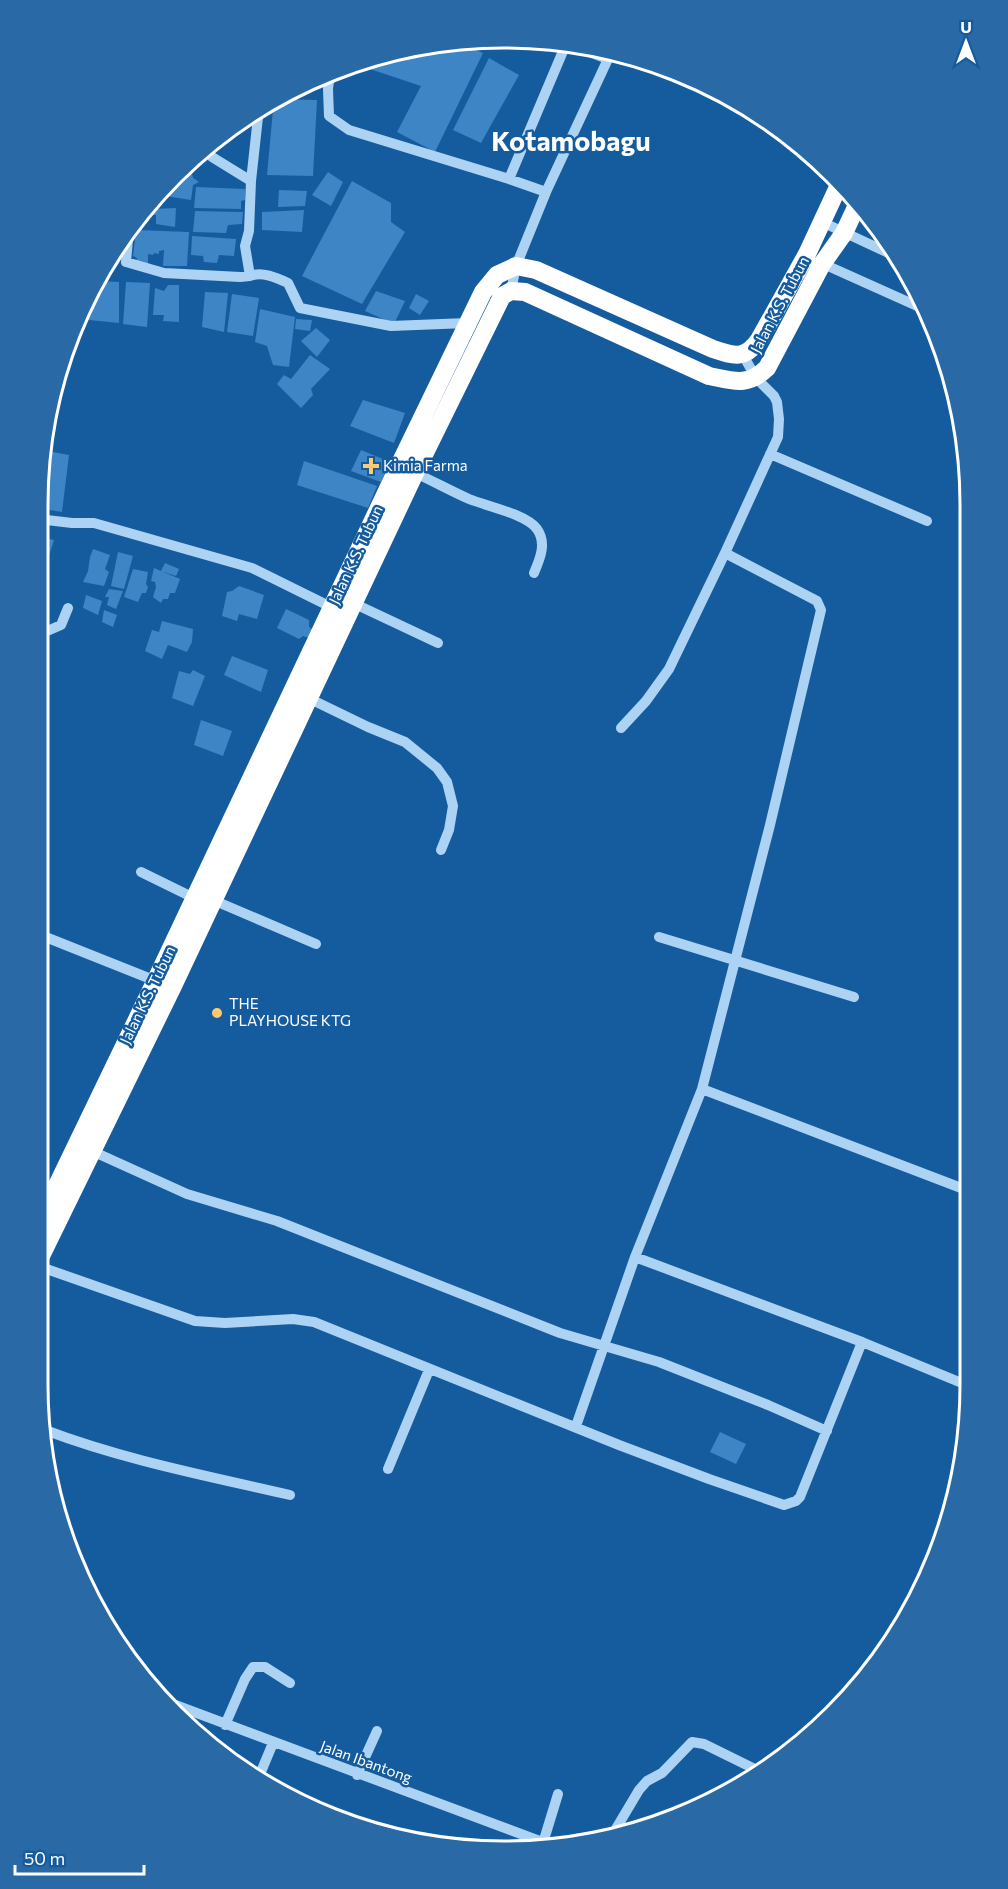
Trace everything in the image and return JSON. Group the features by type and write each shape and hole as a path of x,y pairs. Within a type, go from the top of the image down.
{"highway":[{"name":"Jalan K.S. Tubun","path":"48,1243 93,1151 164,984 194,898 301,695 353,603 502,297 511,291 525,292 709,376 734,381 756,378 767,368 775,355 814,259 822,222 836,192"},
{"name":"Jalan K.S. Tubun","path":"48,1202 164,984 213,900 301,695 333,608 467,323 491,280 516,266 536,270 713,349 730,355 743,355 751,351 814,259 844,233 854,212"}],"street":[{"path":"509,179 562,52"},
{"path":"511,291 516,266 546,192 609,61"},
{"path":"329,83 329,116 349,130 546,192"},
{"path":"250,276 245,246 259,120"},
{"path":"212,157 251,182"},
{"path":"822,222 883,250"},
{"path":"127,248 126,262 164,273 240,278 255,274 288,283 300,308 322,314 392,326 467,323"},
{"path":"814,259 914,305"},
{"path":"621,728 646,701 669,669 778,437 777,402 756,378 743,355"},
{"path":"770,454 927,521"},
{"path":"415,472 470,500 509,514 535,527 541,539 542,551 534,573"},
{"path":"48,521 94,523 252,568 333,608"},
{"path":"576,1426 635,1257 702,1089 770,825 821,610 817,601 725,553"},
{"path":"353,603 438,643"},
{"path":"48,631 61,625 68,608"},
{"path":"301,695 405,742 437,768 447,782 453,806 449,830 441,850"},
{"path":"141,872 194,898"},
{"path":"213,900 316,944"},
{"path":"659,937 854,998"},
{"path":"48,938 164,984"},
{"path":"702,1089 960,1188"},
{"path":"93,1151 187,1194 277,1221 540,1325 604,1344 710,1381 827,1431"},
{"path":"635,1257 862,1342 960,1382"},
{"path":"48,1268 195,1321 225,1323 292,1319 314,1322 429,1370 709,1479 784,1505 800,1497 862,1342"},
{"path":"388,1469 429,1370"},
{"path":"51,1432 83,1445 117,1454 290,1495"},
{"path":"225,1725 245,1679 253,1667 265,1668 290,1683"},
{"name":"Jalan Ibantong","path":"183,1708 536,1840"},
{"path":"357,1774 377,1731"},
{"path":"618,1826 639,1790 647,1781 662,1773 692,1742 704,1744 752,1767"},
{"path":"261,1771 273,1743"},
{"path":"549,1838 558,1794"}],"building":[{"path":"473,49 483,53 435,152 397,132 421,86 369,69 444,52"},
{"path":"489,58 519,75 481,143 453,130"},
{"path":"294,99 317,100 313,176 267,175 273,111"},
{"path":"192,172 193,178 199,182 193,185 191,200 168,196"},
{"path":"328,172 343,182 331,206 312,195"},
{"path":"352,181 391,203 391,222 405,232 362,304 302,276"},
{"path":"196,187 245,189 245,200 241,201 241,209 194,208"},
{"path":"279,190 307,191 305,206 278,207"},
{"path":"176,208 175,227 156,224 156,215 153,215 153,213 156,209"},
{"path":"304,210 302,232 262,230 262,212"},
{"path":"195,211 243,212 242,224 228,225 226,233 193,232"},
{"path":"139,230 189,232 187,266 163,266 164,250 159,251 159,254 148,254 148,264 136,263 137,258 133,256 135,236"},
{"path":"192,236 236,239 234,256 219,255 217,263 204,262 203,256 191,255"},
{"path":"106,281 119,282 119,323 87,320"},
{"path":"126,282 150,283 147,327 123,324"},
{"path":"168,285 179,285 179,322 163,321 164,315 153,315 155,288 164,291"},
{"path":"376,291 405,301 394,324 365,311"},
{"path":"205,292 228,293 224,332 202,327"},
{"path":"232,294 259,298 253,336 227,332"},
{"path":"416,294 429,301 420,315 409,308"},
{"path":"260,309 295,317 289,367 273,365 267,346 255,342"},
{"path":"296,319 312,320 310,331 295,329"},
{"path":"316,328 330,340 317,357 301,341"},
{"path":"310,355 330,369 311,389 313,395 301,408 277,384 284,375 291,379"},
{"path":"363,400 405,413 394,443 350,426"},
{"name":"Kimia Farma","path":"361,450 390,462 381,482 351,471"},
{"path":"51,452 69,455 62,512 48,510"},
{"path":"304,461 377,486 368,508 297,485"},
{"path":"48,539 54,540 48,559"},
{"path":"93,549 110,555 105,569 109,572 104,586 83,582"},
{"path":"118,552 133,556 124,589 111,586"},
{"path":"165,563 179,569 176,576 161,571"},
{"path":"154,568 180,579 175,593 170,593 168,599 163,599 161,603 153,597 156,587 155,582 151,581"},
{"path":"133,569 148,572 146,593 142,593 138,602 124,597"},
{"path":"239,586 264,595 257,619 239,614 237,621 222,616 227,592"},
{"path":"109,589 123,591 116,609 107,605 109,597 105,597"},
{"path":"86,595 102,601 98,615 83,608"},
{"path":"286,609 309,620 309,627 312,629 309,638 303,636 299,639 277,628"},
{"path":"104,610 117,615 113,627 102,622"},
{"path":"162,621 193,629 192,642 187,652 168,645 162,659 145,651 152,630 159,632"},
{"path":"232,656 268,670 261,692 224,675"},
{"path":"193,670 205,676 193,706 172,698 179,671 190,674"},
{"path":"201,720 232,731 223,756 194,745"},
{"path":"720,1432 746,1444 736,1464 710,1452"}],"place":[{"name":"Kimia Farma","path":"371,466"},
{"name":"THE PLAYHOUSE KTG","path":"217,1013"}],"district":[{"name":"Kotamobagu","path":"571,142"}]}
